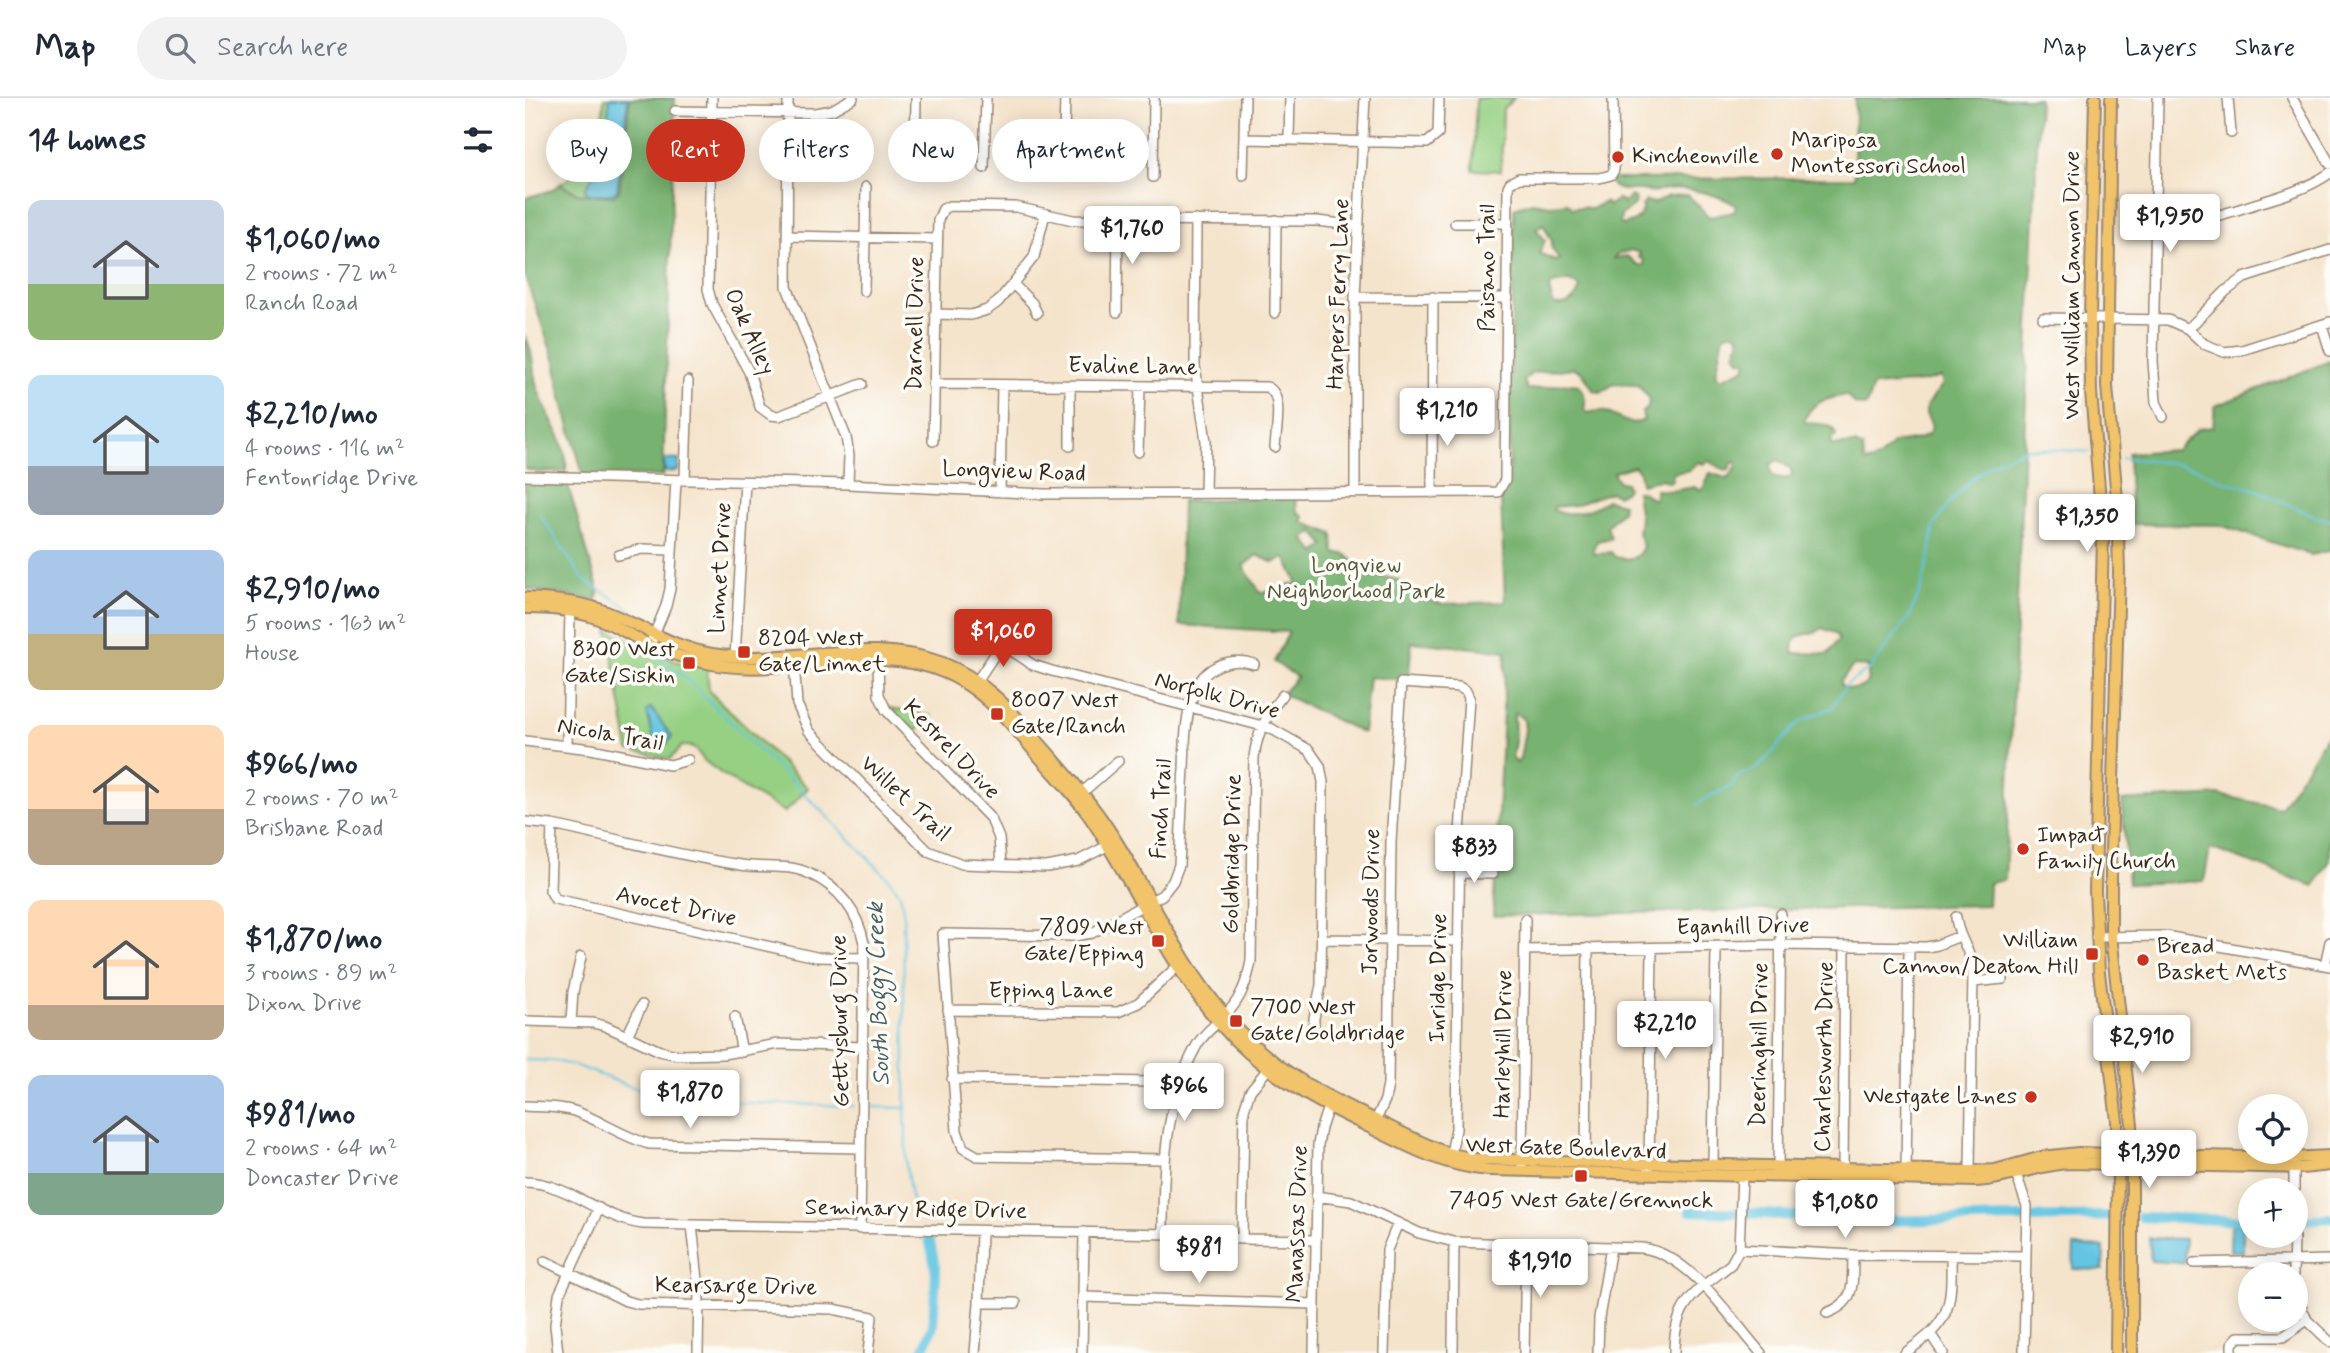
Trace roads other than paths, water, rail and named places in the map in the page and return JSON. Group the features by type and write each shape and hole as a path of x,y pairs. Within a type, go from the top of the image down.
{"main road":[{"name":"West William Cannon Drive","path":"2095,98 2091,392 2102,509 2103,575 2096,771 2096,937 2117,1121 2116,1353"},
{"name":"West William Cannon Drive","path":"2111,98 2106,386 2117,499 2119,576 2111,935 2133,1160 2132,1353"},
{"path":"2103,575 2119,576"},
{"name":"West Gate Boulevard","path":"525,598 559,600 597,608 652,640 691,650 735,657 903,663 940,671 974,685"},
{"name":"West Gate Boulevard","path":"525,608 570,611 599,619 712,664 735,667 869,651 910,654 942,663 1004,702 1117,841 1179,965 1240,1046 1267,1070 1330,1103 1450,1159 1478,1169 1586,1162 1742,1176 1843,1168 1994,1180 2015,1170"},
{"name":"West Gate Boulevard","path":"1079,795 1107,846 1203,986 1221,1018 1330,1103 1376,1120 1450,1159"},
{"path":"2109,1062 2124,1059"},
{"name":"West Gate Boulevard","path":"2308,1160 2330,1156"},
{"name":"West Gate Boulevard","path":"1522,1166 1649,1169 1713,1165 1778,1172 1906,1174 2015,1170 2118,1159 2238,1161"},
{"name":"West Gate Boulevard","path":"2308,1164 2330,1165"}],"street":[{"path":"711,111 712,98"},
{"path":"787,98 787,288 848,444 848,484"},
{"path":"675,111 827,112 853,98"},
{"path":"916,98 916,119"},
{"path":"984,168 986,98"},
{"path":"1064,119 1065,98"},
{"path":"1153,177 1154,98"},
{"path":"1243,175 1245,98"},
{"path":"1289,139 1290,98"},
{"name":"Harpers Ferry Lane","path":"1355,492 1355,296 1365,98"},
{"path":"1245,139 1430,142 1438,134 1439,98"},
{"name":"Paisano Trail","path":"1500,490 1506,480 1508,187 1514,180 1530,177 1599,178 1613,173 1613,98"},
{"path":"2158,98 2155,392 2163,417"},
{"path":"2228,98 2231,134"},
{"path":"2292,98 2330,164"},
{"name":"Oak Alley","path":"711,111 708,280 712,304 744,360 763,411 779,415 830,397"},
{"path":"2155,226 2205,220 2305,189 2330,173"},
{"path":"864,291 866,187"},
{"name":"Darnell Drive","path":"933,441 939,215 949,206 1016,207 1045,214"},
{"path":"935,314 961,316 979,313 998,302 1034,257 1045,214 1073,220 1276,220 1359,226"},
{"path":"1117,312 1118,219"},
{"path":"1196,220 1195,366 1206,442 1205,493"},
{"path":"1275,313 1276,220"},
{"path":"1455,223 1507,223"},
{"path":"787,236 937,239"},
{"path":"2188,329 2226,291 2244,278 2330,250"},
{"path":"1014,285 1032,303 1037,313"},
{"path":"1355,296 1508,298"},
{"path":"1432,493 1433,297"},
{"path":"2043,318 2168,320 2188,329 2213,349 2232,352 2326,323 2330,351"},
{"path":"652,640 670,589 688,381"},
{"path":"830,397 862,384"},
{"name":"Evaline Lane","path":"933,384 1271,389 1276,396 1275,447"},
{"path":"1000,492 1002,385"},
{"path":"1070,386 1070,446"},
{"path":"1138,452 1140,387"},
{"name":"Longview Road","path":"525,476 1144,495 1495,493 1500,490"},
{"name":"Linnet Drive","path":"735,657 745,482"},
{"path":"619,555 642,549 672,550"},
{"path":"567,745 570,611"},
{"path":"974,685 1009,633"},
{"name":"Norfolk Drive","path":"1002,645 1033,665 1190,709 1263,725 1309,750 1320,766 1323,782 1321,985 1314,1018 1314,1033"},
{"name":"Willet Trail","path":"794,660 797,704 809,731 915,840 928,850 946,859 969,864 1064,865 1107,846"},
{"name":"Finch Trail","path":"948,1010 943,934 1084,935 1108,926 1165,892 1177,874 1185,739 1198,684 1214,667 1237,660 1254,664"},
{"name":"Kestrel Drive","path":"878,661 879,695 886,710 991,819 999,838 1001,865"},
{"name":"Inridge Drive","path":"1401,683 1459,687 1468,694 1459,873 1456,1129 1450,1159"},
{"name":"Jorwoods Drive","path":"1376,1120 1388,1085 1392,831 1401,683"},
{"name":"Goldbridge Drive","path":"1163,1234 1164,1159 1178,1088 1199,1042 1241,993 1251,961 1256,744 1270,710 1283,695"},
{"name":"Nicola Trail","path":"525,741 567,745 670,765 688,760"},
{"path":"1079,795 1118,761"},
{"name":"Gettysburg Drive","path":"525,822 552,825 744,866 783,867 809,873 834,888 851,909 861,930 864,958 860,1229"},
{"name":"Avocet Drive","path":"552,825 550,890 555,899 816,957 864,958"},
{"path":"1459,873 1493,874"},
{"name":"Deeringhill Drive","path":"1778,1172 1781,915"},
{"path":"1957,917 1960,936 1971,958 1973,982 1970,1171"},
{"name":"Harleyhill Drive","path":"1522,1166 1525,919"},
{"name":"Eganhill Drive","path":"1525,950 1780,945 1933,946 1960,936"},
{"path":"2096,937 2165,936 2328,965 2330,942"},
{"path":"1322,939 1459,941"},
{"name":"Charlesworth Drive","path":"1843,1168 1845,946"},
{"path":"1906,1174 1909,946"},
{"path":"1713,1165 1716,947"},
{"path":"1586,1162 1588,948"},
{"path":"1649,1169 1652,948"},
{"path":"571,1022 573,992 581,957"},
{"name":"Epping Lane","path":"948,1010 1118,1012 1138,1003 1179,965"},
{"path":"1973,982 2003,979"},
{"path":"627,1036 642,1005"},
{"path":"948,1010 952,1079 959,1140 963,1148 977,1156 1164,1159"},
{"path":"735,1017 743,1052"},
{"path":"525,1021 605,1026 660,1051 677,1055 743,1052 778,1044 863,1046"},
{"path":"1242,1239 1244,1110 1250,1091 1267,1070"},
{"path":"952,1079 1153,1082 1178,1088"},
{"name":"Manassas Drive","path":"1314,1353 1318,1145 1330,1103"},
{"path":"525,1106 573,1111 649,1144 861,1148"},
{"path":"2015,1170 2027,1201 2024,1353"},
{"path":"1674,1353 1678,1317 1690,1298 1731,1264 1738,1249 1742,1176"},
{"name":"Seminary Ridge Drive","path":"525,1182 553,1186 637,1223 1084,1232 1315,1240"},
{"path":"1316,1196 1351,1201 1430,1237 1454,1242 1641,1248 1663,1253 1685,1267 1761,1353"},
{"path":"558,1353 556,1307 568,1272 599,1208"},
{"path":"1384,1353 1387,1250 1398,1223"},
{"path":"692,1225 699,1306 698,1353"},
{"path":"975,1353 981,1231"},
{"path":"1082,1353 1084,1232"},
{"path":"1453,1353 1454,1242"},
{"path":"1524,1353 1526,1245"},
{"path":"1598,1353 1599,1318 1611,1247"},
{"path":"2294,1248 2293,1262 2330,1260"},
{"path":"1738,1249 1853,1255 2025,1256"},
{"path":"1827,1312 1843,1305 1848,1299 1852,1286 1853,1255"},
{"path":"1905,1353 1931,1335 1941,1323 1951,1294 1951,1256"},
{"name":"Kearsarge Drive","path":"545,1261 632,1303 834,1309 872,1317 868,1353"},
{"path":"2194,1263 2238,1263"},
{"path":"1083,1297 1315,1304"},
{"path":"979,1303 1016,1303"},
{"path":"2308,1321 2330,1342"},
{"path":"2231,1353 2232,1344 2238,1337 2283,1337 2290,1332"},
{"path":"1931,1335 1943,1353"}],"water":[{"path":"610,98 628,98 626,119 607,119"},
{"path":"589,182 618,182 617,191 610,194 589,194 585,190"},
{"path":"664,459 679,460 678,471 665,472"},
{"path":"651,708 672,737 665,745 654,742 647,711"},
{"path":"2231,1225 2238,1225 2238,1248 2243,1248 2243,1251 2230,1251"},
{"path":"2149,1238 2185,1239 2184,1263 2151,1261"},
{"path":"2074,1246 2104,1247 2103,1270 2073,1269"}],"waterway":[{"path":"1697,805 1730,787 1738,776 1758,768 1798,723 1832,707 1847,684 1870,669 1909,617 1921,589 1934,526 1950,502 1973,478 1992,463 2027,448 2090,452"},
{"path":"2122,458 2198,469 2223,481 2254,489 2317,517 2330,520"},
{"name":"South Boggy Creek","path":"540,514 583,579 644,618"},
{"name":"South Boggy Creek","path":"653,654 680,673 798,787 888,878 900,894 903,909 906,1165 911,1197 924,1222"},
{"path":"525,1060 554,1061 577,1066 629,1086 685,1101 854,1106"},
{"path":"869,1107 906,1108"},
{"path":"1690,1211 1733,1213"},
{"path":"1747,1213 1879,1221 2112,1216"},
{"path":"2141,1217 2238,1221"},
{"path":"2308,1220 2330,1218"},
{"name":"South Boggy Creek","path":"922,1353 933,1326 936,1271 929,1237"}],"place":[{"name":"Mariposa Montessori School","path":"1777,154"},
{"name":"Kincheonville","path":"1618,157"},
{"name":"8204 West Gate/Linnet","path":"744,652"},
{"name":"8300 West Gate/Siskin","path":"689,663"},
{"name":"8007 West Gate/Ranch","path":"997,714"},
{"name":"Impact Family Church","path":"2023,849"},
{"name":"7809 West Gate/Epping","path":"1158,941"},
{"name":"William Cannon/Deaton Hill","path":"2092,954"},
{"name":"Bread Basket Mets","path":"2143,960"},
{"name":"7700 West Gate/Goldbridge","path":"1236,1021"},
{"name":"Westgate Lanes","path":"2031,1097"},
{"name":"7405 West Gate/Grennock","path":"1581,1176"}],"park label":[{"name":"Longview Neighborhood Park","path":"1356,579"}]}
